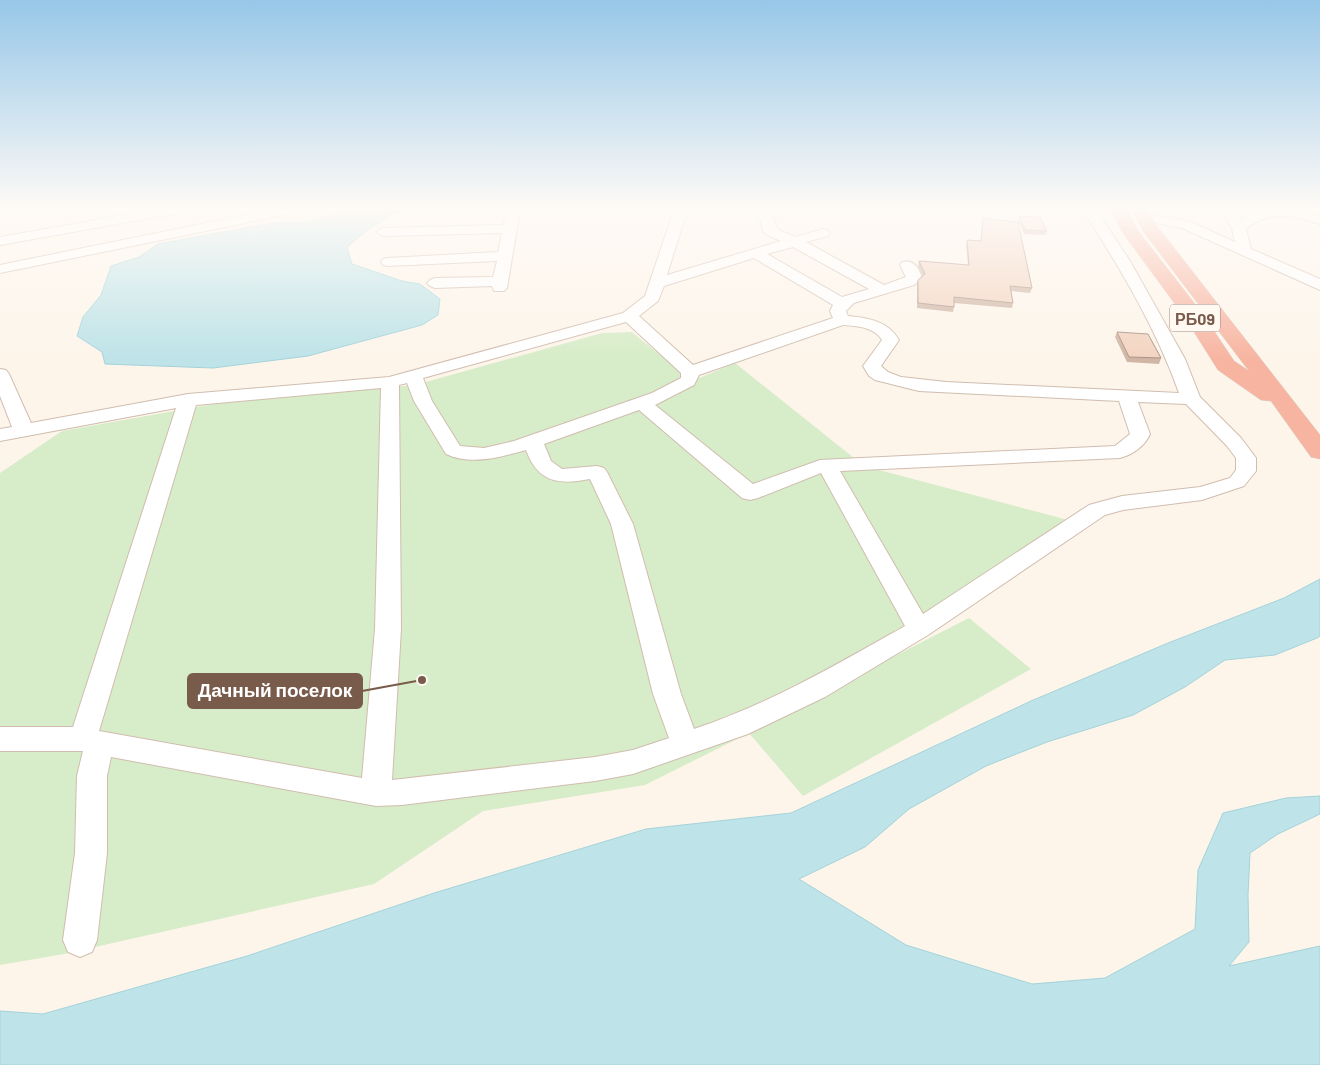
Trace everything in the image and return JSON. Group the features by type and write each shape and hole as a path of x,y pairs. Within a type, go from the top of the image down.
{"highway":[{"name":"РБ09","path":"1152,260 1195,317 1226,365 1288,409"},
{"name":"РБ09","path":"1175,260 1288,409 1317,444"}],"street":[{"path":"0,269 42,260"},
{"path":"388,262 432,260"},
{"path":"435,283 499,284 503,260"},
{"path":"0,435 188,400 390,382 413,376 629,316 652,298 663,260"},
{"path":"656,283 733,260"},
{"path":"765,260 842,312 889,334 891,340 872,366 875,372 887,378 946,388 1191,400"},
{"path":"827,260 882,290"},
{"path":"0,739 90,741 376,793 402,792 595,769 633,762 738,726 815,690 919,629 1096,510 1122,503 1202,493 1237,482 1246,471 1246,458 1234,442 1191,400 1176,360 1122,260"},
{"path":"1263,260 1320,285"},
{"path":"690,372 842,312 882,290 909,282 914,278 913,272 908,266"},
{"path":"629,316 690,372"},
{"path":"413,376 423,400 453,450 460,453 484,454 533,442 642,403 681,386 688,381 690,372"},
{"path":"0,374 24,431"},
{"path":"376,793 388,629 390,382"},
{"path":"642,403 750,493 820,466 1120,452 1138,439 1140,434 1126,396"},
{"path":"80,940 91,853 92,776 90,741 188,400"},
{"path":"533,442 545,467 555,474 564,476 597,472 622,524 650,634 684,744"},
{"path":"827,466 919,629"}],"green space":[{"path":"632,332 692,381 735,363 864,466 1087,525 832,688 969,618 1031,669 803,796 749,733 645,785 483,811 374,884 64,954 0,965 0,473 62,431 214,404 415,385 602,333"}],"water":[{"path":"131,260 351,260 352,264 402,281 420,284 440,299 438,315 422,325 308,356 213,368 105,364 102,352 77,336 83,317 101,295 111,266"},
{"path":"1320,579 1320,636 1317,638 1275,655 1225,660 1185,687 1133,715 1047,742 986,766 909,809 865,847 799,879 906,945 1032,984 1105,978 1195,929 1198,870 1223,813 1286,798 1320,796 1320,814 1278,834 1250,853 1248,895 1249,942 1229,966 1320,946 1320,1065 0,1065 0,1011 43,1014 247,956 434,893 646,829 791,813 1031,701 1168,643 1284,598"}],"building":[{"path":"969,260 1026,260 1032,288 1010,286 1013,303 954,297 954,307 918,303 918,280 925,274 919,261 969,265"},
{"path":"1117,332 1148,334 1161,358 1129,357"}],"place":[{"name":"Дачный поселок","path":"422,680"}]}
